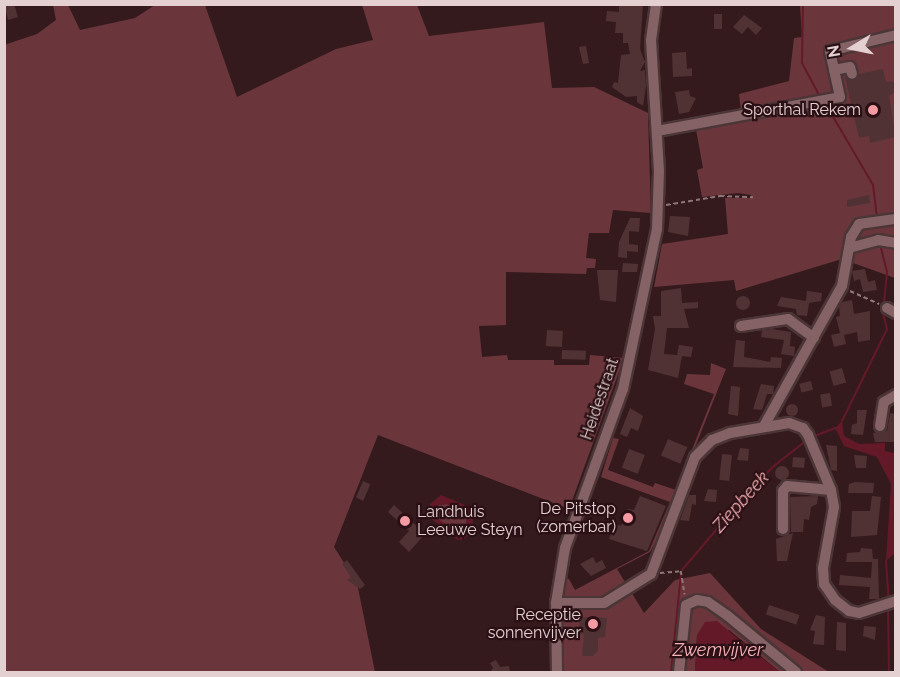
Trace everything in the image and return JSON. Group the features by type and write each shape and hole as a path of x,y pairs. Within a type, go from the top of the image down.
{"street":[{"name":"Heidestraat","path":"557,672 556,603 571,524 623,388 653,253 659,205 651,40 656,4"},
{"path":"657,131 840,97 830,51 896,35"},
{"path":"834,70 850,67 852,74"},
{"path":"764,426 842,286 849,248 859,224 896,219"},
{"path":"849,248 880,241 896,243"},
{"path":"741,326 788,319 814,338"},
{"path":"880,426 884,402 896,395"},
{"path":"556,603 604,603 651,574 695,457 712,440 764,426 789,423 803,428 831,490 834,507 823,568 824,584 835,600 849,611 859,613 896,601"},
{"path":"783,529 783,491 787,486 831,490"},
{"path":"679,672 686,605 697,600 708,602 796,672"}],"path":[{"path":"659,205 720,196 753,197"},
{"path":"842,286 891,310"},
{"path":"651,574 681,571 686,605"}],"shaded area":[{"path":"53,5 68,5 80,30 135,18 155,5 205,5 237,97 336,49 373,40 362,5 417,5 429,36 544,22 552,88 594,87 648,113 651,213 613,210 609,233 589,233 586,258 596,259 595,268 587,268 586,274 506,272 506,325 479,326 482,357 507,355 508,360 554,360 554,365 589,365 590,355 624,358 569,509 378,435 334,547 357,583 375,672 5,672 4,45 37,34 56,20"},
{"path":"800,5 895,5 895,278 842,259 736,291 734,280 654,287 662,244 728,234 725,198 751,198 751,195 738,193 702,197 697,170 703,168 695,124 741,111 739,94 789,81 794,38 802,37"},
{"path":"711,363 726,369 663,528 650,552 617,569 644,613 675,580 710,573 761,629 829,672 780,672 729,630 697,635 695,672 564,672 559,637 564,578 569,579 575,590 649,551 670,502 601,477 613,438 619,439 608,470 653,487 655,483 676,490 714,394 684,384 687,374 710,375"},
{"path":"447,504 465,512 467,526 463,531 456,532 438,519 435,512 438,505"}],"water":[{"path":"842,421 844,436 859,444 885,443 885,451 895,453 895,553 886,561 891,484 877,457 844,446 835,428"},
{"path":"441,495 474,509 472,532 464,539 458,540 429,517 430,504","holes":["447,504 465,512 467,526 463,531 456,532 438,519 438,505"]},
{"name":"Zwemvijver","path":"717,621 780,672 695,672 697,635 705,622"}],"building":[{"path":"4,4 14,4 18,17 8,20"},
{"path":"619,4 643,4 640,49 645,62 640,71 645,70 646,86 643,106 637,102 637,96 626,97 612,87 614,82 618,83 621,55 630,54 628,43 623,43 623,33 615,33 616,22 606,21 607,11 619,12"},
{"path":"714,14 722,14 722,29 714,29"},
{"path":"744,15 762,28 756,35 748,27 742,34 733,27"},
{"path":"586,46 589,63 583,64 579,47"},
{"path":"686,52 687,69 692,68 692,76 673,77 672,53"},
{"name":"Sporthal Rekem","path":"883,69 886,82 893,81 896,91 889,96 896,137 870,143 869,136 859,138 845,77 853,81 859,74"},
{"path":"689,90 690,96 696,98 689,112 679,114 675,92"},
{"path":"869,195 870,203 847,207 847,200"},
{"path":"670,216 690,217 688,236 668,232"},
{"path":"630,218 640,218 639,232 629,231 629,244 638,245 638,252 627,251 627,258 618,257 619,242"},
{"path":"623,263 638,264 637,272 622,272"},
{"path":"865,269 868,282 875,280 877,290 863,292 860,279 854,281 852,271"},
{"path":"597,270 618,270 616,302 600,300"},
{"path":"681,288 682,303 698,302 698,308 684,309 689,328 667,328 664,354 677,355 679,345 693,347 691,357 682,356 678,378 648,370 655,329 653,316 661,316 661,291"},
{"path":"807,291 822,293 821,301 809,303 807,316 797,315 796,309 777,306 781,297 806,301"},
{"path":"743,296 748,298 750,303 748,308 743,310 738,308 736,303 738,298"},
{"path":"852,300 854,314 870,311 870,340 858,342 857,332 844,335 846,344 834,347 831,335 840,333 836,317 840,316 839,307 842,302"},
{"path":"547,330 563,331 562,347 546,346"},
{"path":"762,330 791,332 790,346 795,347 794,356 781,354 784,340 761,337"},
{"path":"736,340 745,341 744,357 770,362 771,357 782,358 781,368 733,367"},
{"path":"562,350 586,351 586,360 562,359"},
{"path":"842,368 846,382 834,386 830,372"},
{"path":"811,381 813,390 801,392 799,384"},
{"path":"761,384 774,386 773,394 767,394 762,410 753,409"},
{"path":"731,386 740,387 738,416 728,414"},
{"path":"830,393 832,406 822,407 820,395"},
{"path":"794,404 798,410 794,416 790,416 786,408"},
{"path":"630,408 643,416 638,431 631,428 627,437 620,434"},
{"path":"857,410 867,410 863,435 851,434 852,425 857,423"},
{"path":"890,413 896,414 896,442 875,442 873,433 887,431"},
{"path":"668,439 687,447 680,464 661,456"},
{"path":"826,445 837,446 837,471 831,470"},
{"path":"740,448 749,449 748,461 737,460"},
{"path":"629,449 645,455 638,474 622,468"},
{"path":"722,454 732,455 729,481 719,480"},
{"path":"854,455 867,456 866,468 856,468"},
{"path":"793,457 805,458 804,468 792,467"},
{"path":"779,466 785,466 789,473 785,480 779,480 775,476 775,470"},
{"path":"363,481 370,484 363,501 356,498"},
{"path":"874,483 873,493 848,493 849,484"},
{"path":"708,489 717,490 716,502 704,501"},
{"path":"689,495 696,495 696,505 692,504 689,521 680,520"},
{"path":"640,496 666,506 647,551 609,539 615,524 621,526 628,509 634,510"},
{"path":"818,496 817,504 811,507 809,520 804,519 803,532 791,532 790,497"},
{"path":"872,496 881,497 877,535 851,537 852,511 870,511"},
{"name":"Landhuis Leeuwe Steyn","path":"394,505 425,534 409,552 399,542 409,531 388,512"},
{"path":"793,533 787,561 777,561 776,539"},
{"path":"861,548 872,549 873,559 878,559 879,599 869,599 870,587 839,585 840,575 871,578 872,562 846,562 847,553 860,552"},
{"path":"593,557 596,563 602,560 606,568 591,576 580,564"},
{"path":"347,560 365,585 360,589 347,580 351,577 342,564"},
{"path":"769,605 799,615 796,624 766,615"},
{"path":"816,615 825,617 824,645 813,644 815,631 810,630"},
{"path":"579,617 607,618 605,637 598,638 598,650 593,656 582,656 584,634 579,634"},
{"path":"837,622 846,623 846,651 836,650"},
{"path":"864,626 876,627 875,640 863,636"},
{"path":"496,660 500,667 509,666 510,672 490,672 493,668 490,663"}],"waterway":[{"name":"Ziepbeek","path":"803,4 802,63 819,95"},
{"name":"Ziepbeek","path":"828,108 873,185 877,219"},
{"name":"Ziepbeek","path":"842,421 887,329 883,313 887,272 880,244"},
{"name":"Ziepbeek","path":"812,437 835,428"},
{"name":"Ziepbeek","path":"682,570 750,490 775,465 806,441"},
{"path":"886,561 889,600"},
{"name":"Ziepbeek","path":"671,672 681,574"},
{"path":"888,608 889,672"}],"place":[{"name":"Sporthal Rekem","path":"873,110"},
{"name":"De Pitstop (zomerbar)","path":"628,518"},
{"name":"Landhuis Leeuwe Steyn","path":"405,521"},
{"name":"Receptie sonnenvijver","path":"593,624"}]}
